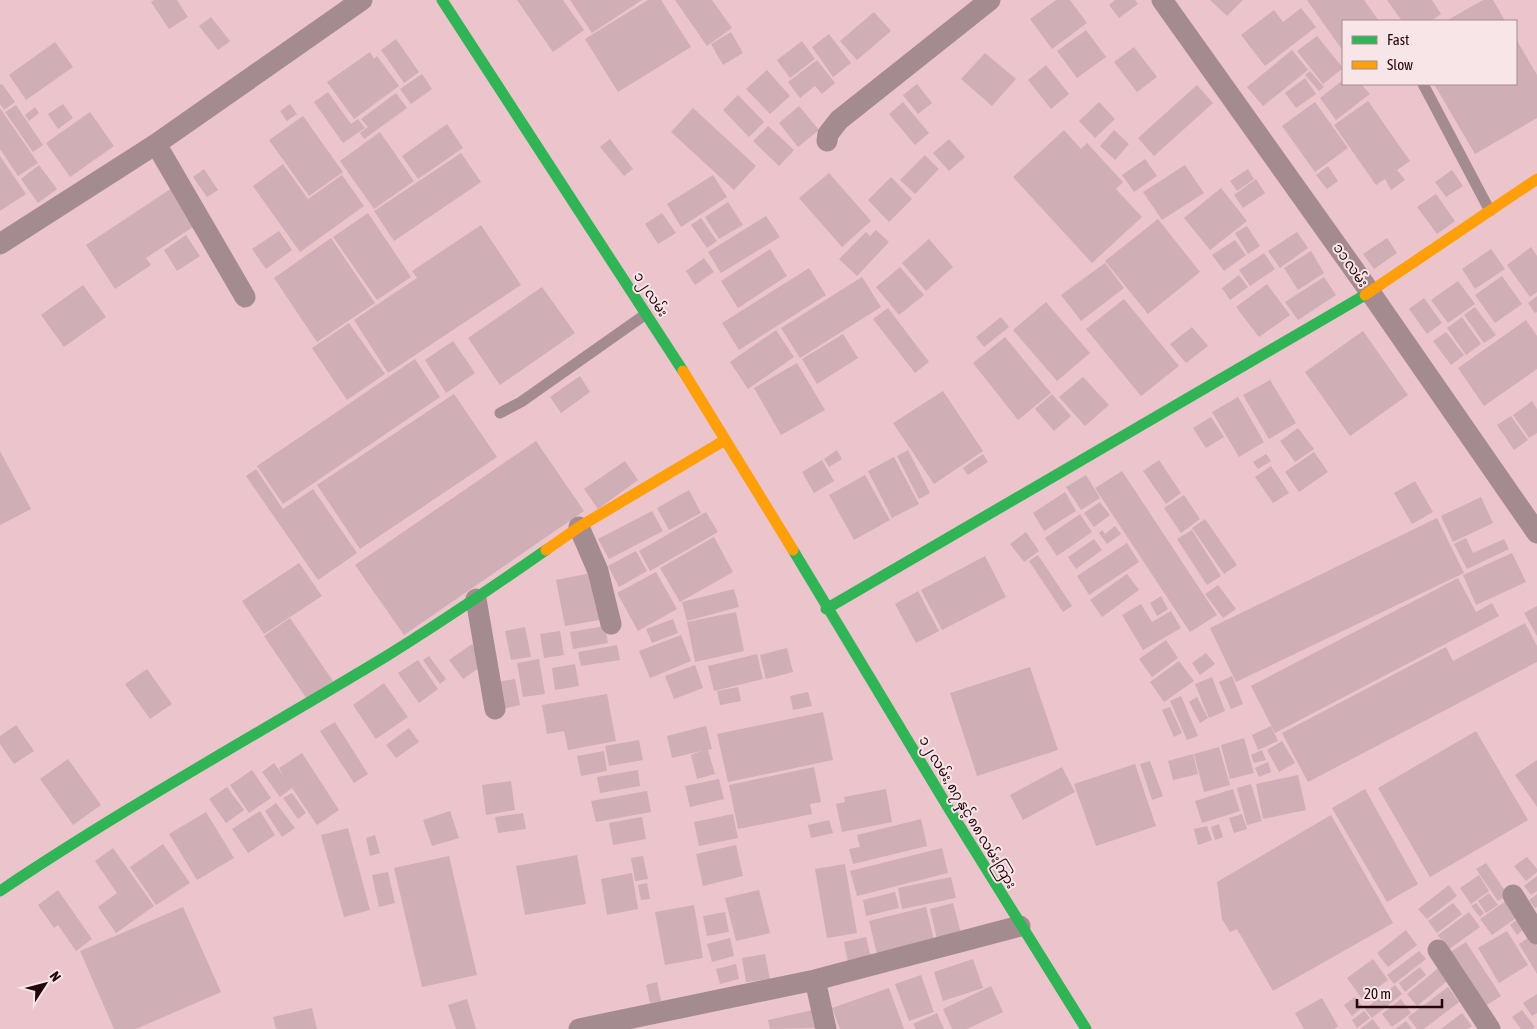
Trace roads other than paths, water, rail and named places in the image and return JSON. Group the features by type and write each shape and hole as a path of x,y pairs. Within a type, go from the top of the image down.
{"street":[{"path":"0,244 156,144 362,0"},
{"name":"၁၂ လမ်း","path":"442,0 646,314 725,440 826,609"},
{"path":"827,141 828,134 839,120 990,0"},
{"name":"၁၁ လမ်း","path":"1162,0 1370,292 1537,533"},
{"path":"156,144 245,297"},
{"path":"826,609 1370,292 1490,211 1534,188"},
{"path":"0,891 62,850 386,656 476,599 579,527 725,440"},
{"path":"579,527 598,572 611,624"},
{"path":"476,599 495,709"},
{"name":"၁၂ လမ်း, ၈၇ နှင့် ၈၈ လမ်းကြား","path":"826,609 1020,926 1086,1029"},
{"path":"1513,895 1537,934"},
{"path":"579,1029 623,1024 815,980 1020,926"},
{"path":"1438,950 1490,1029"},
{"path":"815,980 826,1029"}],"lane":[{"path":"1423,85 1490,211"},
{"path":"500,413 521,402 646,314"}]}
